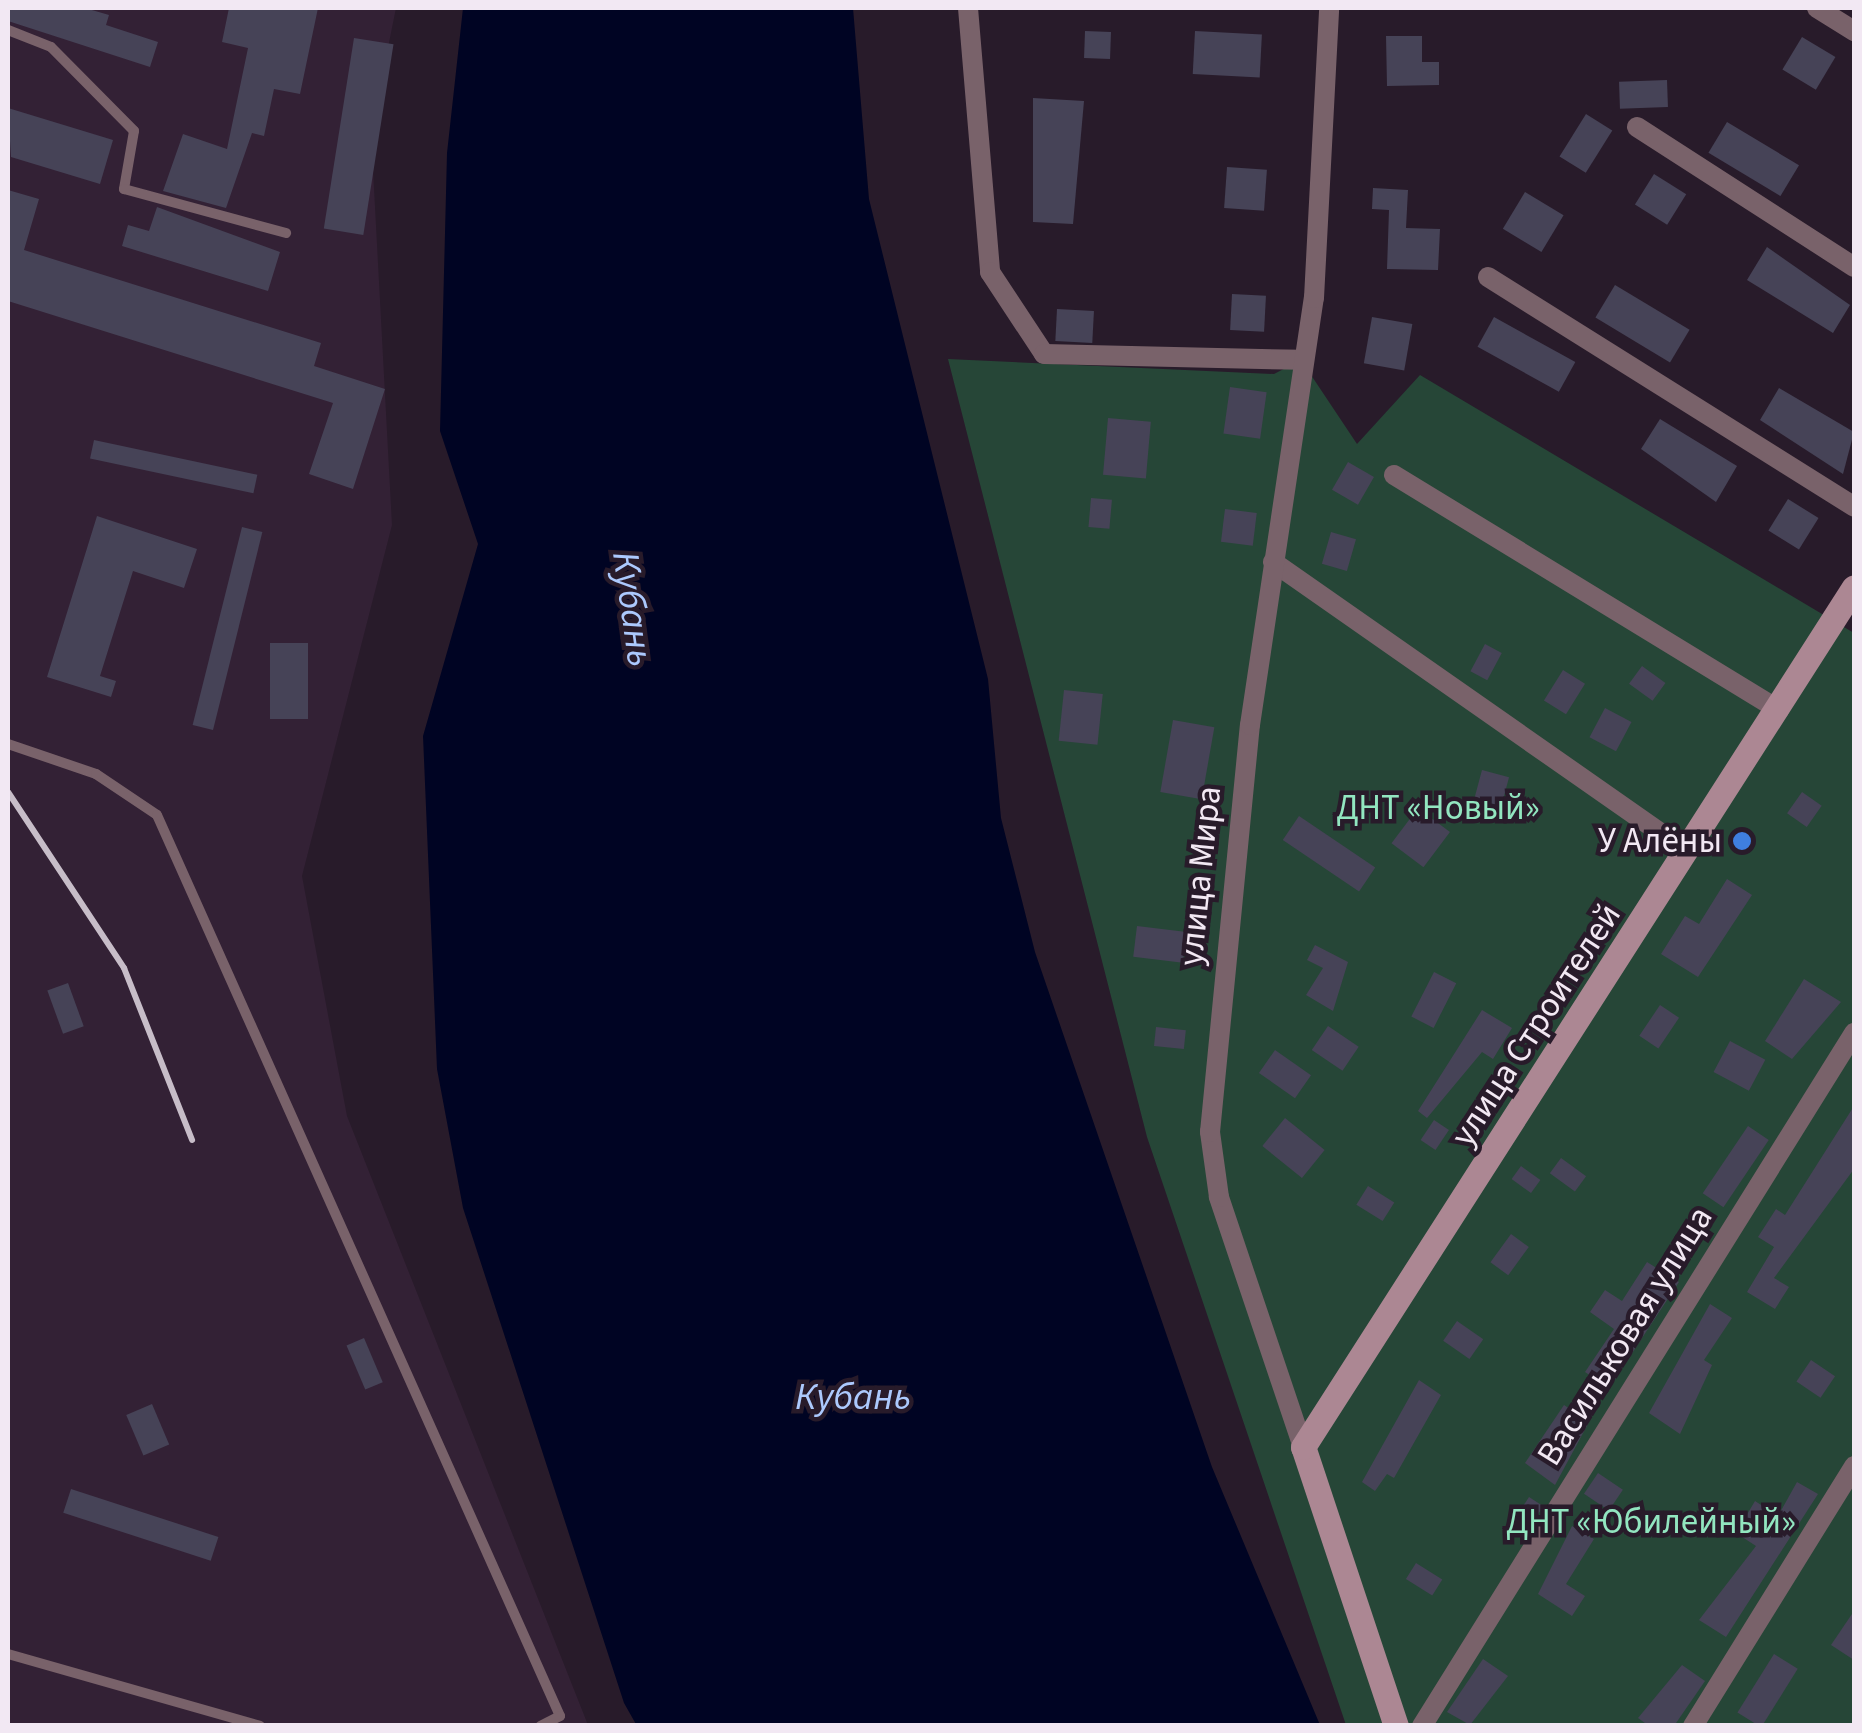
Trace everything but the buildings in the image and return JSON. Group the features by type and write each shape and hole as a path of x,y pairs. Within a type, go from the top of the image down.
{"street":[{"path":"968,8 990,272 1044,354 1301,360"},
{"name":"улица Мира","path":"1329,8 1314,298 1301,360 1273,562 1210,1132 1219,1197 1396,1726"},
{"path":"1817,8 1854,30"},
{"path":"1638,128 1854,267"},
{"path":"1488,277 1854,507"},
{"path":"1394,475 1778,710"},
{"path":"1273,562 1688,852"},
{"name":"улица Строителей","path":"1303,1446 1854,590"},
{"name":"Васильковая улица","path":"1422,1726 1854,1033"},
{"path":"1693,1726 1854,1466"}],"lane":[{"path":"8,30 51,47 134,131 124,189 286,233"},
{"path":"8,744 96,774 157,814 562,1721 540,1726"},
{"path":"8,1654 260,1726"}],"shaded area":[{"path":"8,8 396,8 371,132 392,525 302,876 347,1116 588,1725 8,1726"}],"green space":[{"name":"ДНТ «Новый»","path":"948,359 1274,374 1301,360 1357,444 1420,375 1854,633 1854,1725 1346,1725 1147,1137"}],"water":[{"name":"Кубань","path":"463,8 853,8 869,199 988,679 1001,818 1035,952 1212,1467 1320,1725 637,1726 624,1703 463,1208 437,1069 423,736 478,544 440,431 447,153"}],"railway":[{"path":"8,792 124,968 192,1140"}],"place":[{"name":"У Алёны","path":"1742,841"}],"park label":[{"name":"ДНТ «Юбилейный»","path":"1651,1522"}]}
